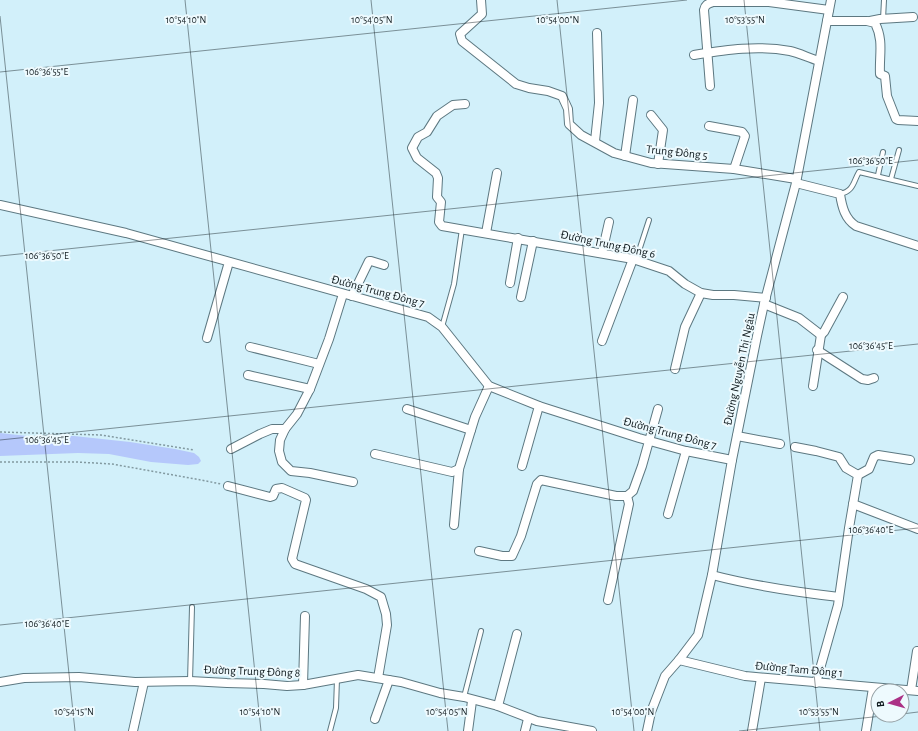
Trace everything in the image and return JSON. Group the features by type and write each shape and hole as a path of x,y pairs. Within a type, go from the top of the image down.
{"street":[{"name":"Trung Đông 5","path":"481,0 482,14 460,34 462,41 516,84 548,91 562,96 568,109 569,124 581,135 595,141 614,153 658,164 734,169 796,181 840,194"},
{"name":"Đường Nguyễn Thị Ngâu","path":"647,731 651,712 665,676 698,635 712,575 732,460 765,301 796,181 831,0"},
{"path":"710,86 704,10 707,4 712,2 769,2 829,10"},
{"path":"827,21 867,21 913,18"},
{"path":"867,21 875,23 880,33 880,74 884,76 887,96 896,119 918,121"},
{"path":"595,141 599,98 597,33"},
{"path":"694,55 708,52 759,48 791,52 819,61"},
{"path":"625,156 633,100"},
{"name":"Đường Trung Đông 6","path":"465,104 453,105 437,116 427,132 418,137 412,148 417,158 436,173 438,178 438,197 441,202 439,222 442,226 518,238 634,260 669,271 685,284 701,293 713,295 734,294 765,301 799,318 821,335"},
{"path":"651,115 663,130 658,164"},
{"path":"709,126 742,132 745,136 734,169"},
{"path":"486,233 498,173"},
{"path":"840,194 842,206 849,222 856,226 918,246"},
{"name":"Đường Trung Đông 7","path":"0,205 126,233 428,317 442,327 489,386 539,406 649,441 686,451 732,460"},
{"path":"602,253 609,222"},
{"path":"510,283 518,238"},
{"path":"521,297 533,241"},
{"path":"602,341 634,260"},
{"path":"353,482 310,473 291,471 282,462 279,451 280,440 285,429 297,414 310,389 347,295 369,261 384,265"},
{"path":"207,338 229,262"},
{"path":"675,369 686,327 701,293"},
{"path":"813,386 817,350 821,335 843,297"},
{"path":"250,347 319,364"},
{"path":"817,350 862,379 868,380 874,378"},
{"path":"248,375 310,389"},
{"path":"454,525 459,469 475,417 489,386"},
{"path":"522,466 539,406"},
{"path":"407,409 471,430"},
{"path":"479,551 502,556 512,556 521,536 538,484 541,480 616,496 628,496 633,491 642,466 658,409"},
{"path":"231,449 272,429 285,429"},
{"path":"737,436 780,444"},
{"path":"795,447 839,457 846,468 858,475"},
{"path":"668,514 686,451"},
{"path":"375,454 452,472 459,469"},
{"path":"858,475 869,469 874,457 878,455 910,460"},
{"path":"816,683 839,597 858,475"},
{"path":"228,486 270,497 273,496 276,489 282,488 305,498 306,500 292,558 293,562 366,589 381,597 386,614 387,625 378,678"},
{"path":"608,600 629,504 628,496"},
{"path":"853,504 918,529"},
{"path":"712,575 739,582 778,589 839,597"},
{"path":"303,685 305,616"},
{"path":"498,706 517,634"},
{"path":"915,691 917,651"},
{"name":"Đường Tam Đông 1","path":"679,660 745,676 870,688"},
{"name":"Đường Trung Đông 8","path":"0,682 24,678 79,677 144,682 190,681 287,686 303,685 358,674 464,697 498,706 528,719 592,731"},
{"path":"752,731 761,678"},
{"path":"375,719 389,680"},
{"path":"132,731 144,682"},
{"path":"468,731 472,700"},
{"path":"866,731 870,706"},
{"path":"526,731 528,719"}],"lane":[{"path":"883,19 884,0"},
{"path":"892,179 899,150"},
{"path":"878,175 883,152"},
{"path":"840,194 847,192 853,186 860,172 878,175 918,186"},
{"path":"634,260 649,220"},
{"path":"442,327 454,284 462,229"},
{"path":"190,681 192,606"},
{"path":"464,697 481,631"},
{"path":"330,731 336,708 337,678"}],"path":[{"path":"0,432 101,435 194,450"},
{"path":"0,462 77,462 112,464 228,486"}],"water":[{"path":"0,433 27,436 74,436 130,442 194,453 201,461 198,464 188,465 151,462 109,454 78,453 0,456"}]}
